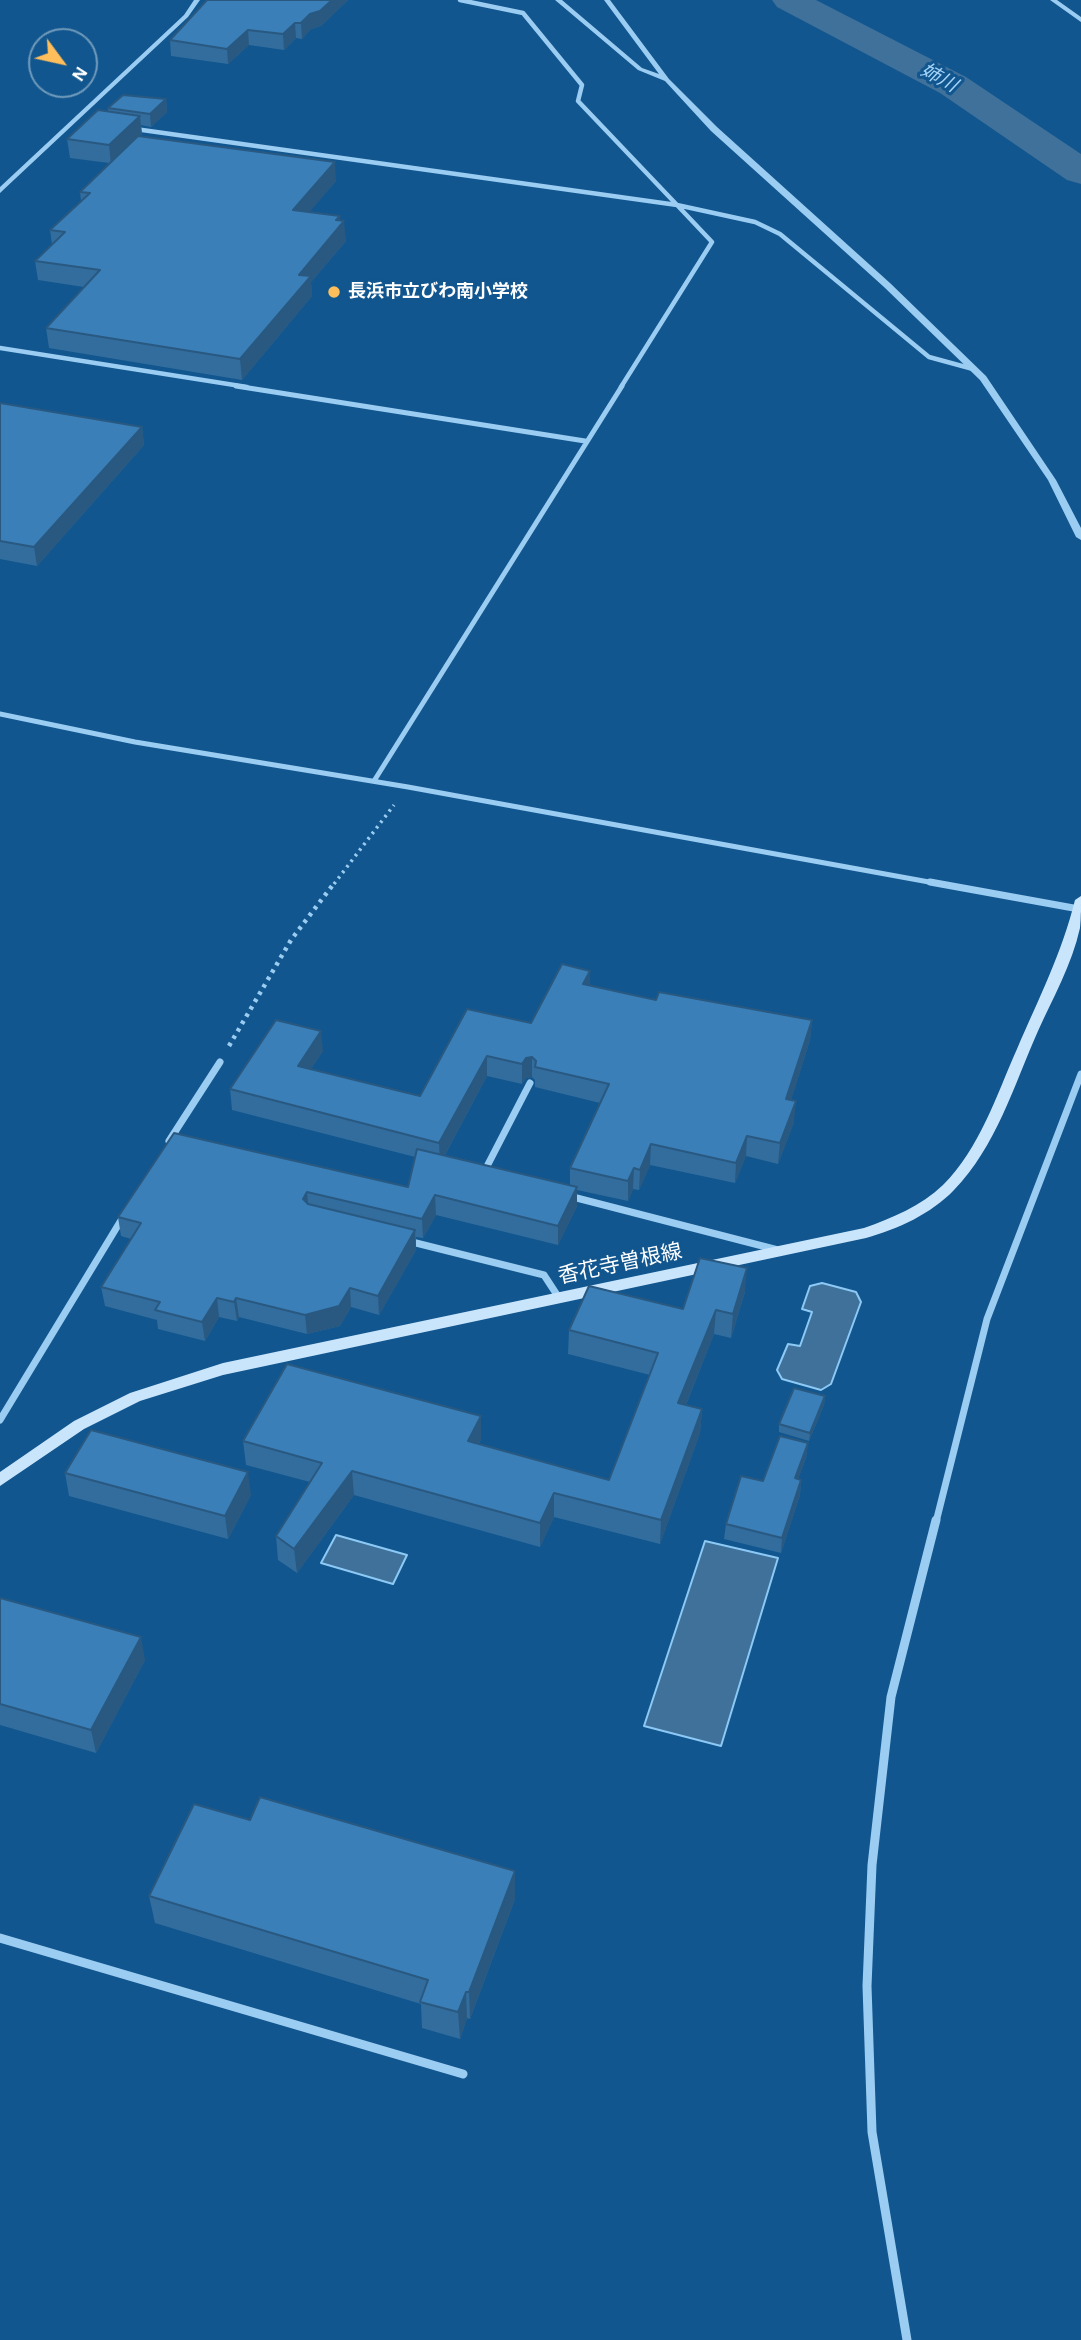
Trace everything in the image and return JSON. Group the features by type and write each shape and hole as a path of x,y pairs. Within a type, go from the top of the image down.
{"main road":[{"name":"香花寺曽根線","path":"0,1480 79,1425 135,1398 223,1370 866,1233 893,1223 935,1200 952,1184 985,1136 1062,963 1080,905"}],"street":[{"path":"0,191 186,16 197,0"},
{"path":"374,781 712,242 578,101 582,85 527,16 509,8 460,0"},
{"path":"558,0 640,69 667,80"},
{"path":"607,0 667,80 714,129 887,285 983,378 1046,470 1081,537"},
{"path":"1053,0 1081,20"},
{"path":"76,121 89,122"},
{"path":"130,128 677,205 755,222 780,234 929,357 973,369"},
{"path":"0,348 585,441"},
{"path":"0,713 135,742 374,781 1080,905"},
{"path":"164,1149 220,1062"},
{"path":"907,2340 872,2132 867,1986 872,1865 891,1697 987,1319 1081,1074"},
{"path":"496,1177 483,1174 530,1083"},
{"path":"561,1194 782,1251"},
{"path":"0,1420 128,1208"},
{"path":"401,1240 544,1275 559,1298"},
{"path":"0,1938 463,2074"}],"path":[{"path":"220,1062 291,940 408,787"}],"water":[{"path":"822,1283 856,1292 861,1302 831,1384 821,1390 782,1379 777,1370 788,1344 800,1346 812,1312 802,1309 810,1286"},
{"path":"336,1535 407,1555 393,1584 321,1563"},
{"path":"705,1541 778,1558 721,1746 644,1726"}],"building":[{"path":"207,0 332,0 301,23 295,23 283,34 248,30 227,49 170,40"},
{"path":"123,95 166,99 150,114 108,108"},
{"path":"98,110 140,116 109,145 67,139"},
{"path":"138,136 335,162 293,210 340,216 336,220 344,221 299,275 311,276 240,359 46,328 100,270 35,261 65,232 50,230 90,193 80,192"},
{"path":"0,403 142,427 34,547 0,541"},
{"path":"562,964 590,971 583,984 656,1000 659,992 812,1020 786,1099 796,1101 780,1143 747,1136 736,1163 651,1144 640,1170 634,1168 628,1181 570,1168 609,1084 535,1067 536,1061 532,1057 526,1058 522,1064 487,1056 439,1143 230,1089 276,1020 321,1031 298,1066 420,1096 467,1009 531,1023"},
{"path":"174,1133 408,1187 417,1149 577,1187 558,1226 435,1195 422,1219 307,1192 303,1199 308,1204 415,1230 378,1296 350,1288 339,1306 305,1315 236,1298 234,1302 217,1298 202,1322 155,1310 160,1302 101,1287 141,1223 118,1217"},
{"path":"700,1258 747,1268 733,1314 716,1310 678,1403 702,1409 661,1520 554,1493 540,1523 352,1471 294,1549 276,1536 322,1463 243,1441 287,1364 481,1416 468,1441 609,1480 658,1353 569,1330 589,1286 683,1309"},
{"path":"794,1388 825,1396 810,1433 779,1424"},
{"path":"91,1430 248,1472 225,1516 65,1473"},
{"path":"780,1436 808,1443 795,1478 801,1480 782,1538 726,1524 741,1476 763,1481"},
{"path":"0,1598 141,1637 91,1730 0,1704"},
{"path":"260,1797 515,1871 469,1992 466,1992 458,2012 420,2002 428,1980 149,1896 194,1804 250,1820"}],"waterway":[{"name":"姉川","path":"789,0 953,85 1081,172"}],"place":[{"name":"長浜市立びわ南小学校","path":"334,292"}]}
